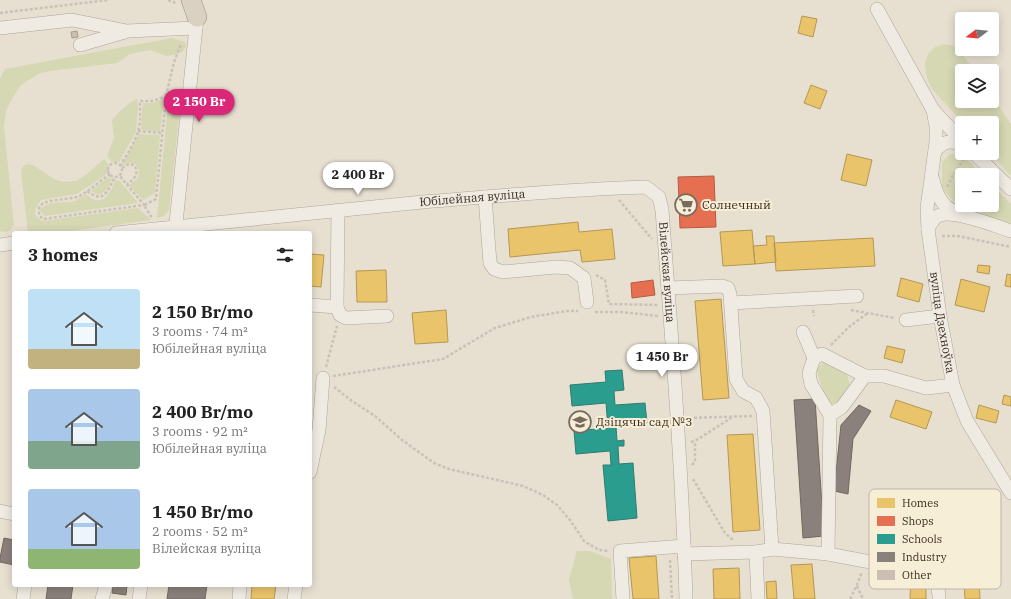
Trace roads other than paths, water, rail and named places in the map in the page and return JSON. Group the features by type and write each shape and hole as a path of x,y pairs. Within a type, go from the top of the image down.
{"street":[{"path":"877,9 933,110 955,133"},
{"path":"80,45 127,31 195,15 176,230"},
{"path":"0,28 76,20 127,31"},
{"name":"вуліца Дзехноўка","path":"933,110 936,126 935,152 927,208 933,232 940,316 952,385 967,421 1011,493"},
{"path":"935,152 938,147 947,142 955,142"},
{"path":"981,160 1011,189"},
{"path":"932,174 935,190 946,207 963,216"},
{"name":"Вілейская вуліца","path":"602,188 646,187 659,197 662,210 677,418 686,599"},
{"name":"Юбілейная вуліца","path":"156,231 176,230 338,210 602,188"},
{"path":"485,197 490,263 494,269 503,272 556,267 570,268 584,278 587,308"},
{"path":"338,210 339,311"},
{"path":"933,232 933,220 940,215 948,214 963,216 1011,231"},
{"path":"0,245 12,243"},
{"path":"668,288 722,286 728,288 731,303 736,378 743,391 756,398 764,416 772,549"},
{"path":"731,303 857,296"},
{"path":"312,304 339,311 346,318 387,316"},
{"path":"906,320 940,316"},
{"path":"803,332 818,356 865,376 884,376 926,388 952,385"},
{"path":"818,356 809,373 811,384 830,415 828,554"},
{"path":"830,415 842,407 865,376"},
{"path":"312,463 319,430 323,378"},
{"path":"0,512 12,514"},
{"path":"623,599 620,551 670,548 684,550 752,552 772,549 828,554 869,562"},
{"path":"752,552 758,599"},
{"path":"23,599 25,587"},
{"path":"102,599 105,587"},
{"path":"139,599 141,587"},
{"path":"239,599 240,587"},
{"path":"294,599 296,587"},
{"path":"938,589 939,599"}],"place":[{"name":"Солнечный","path":"686,205"},
{"name":"Дзіцячы сад №3","path":"580,422"}]}
